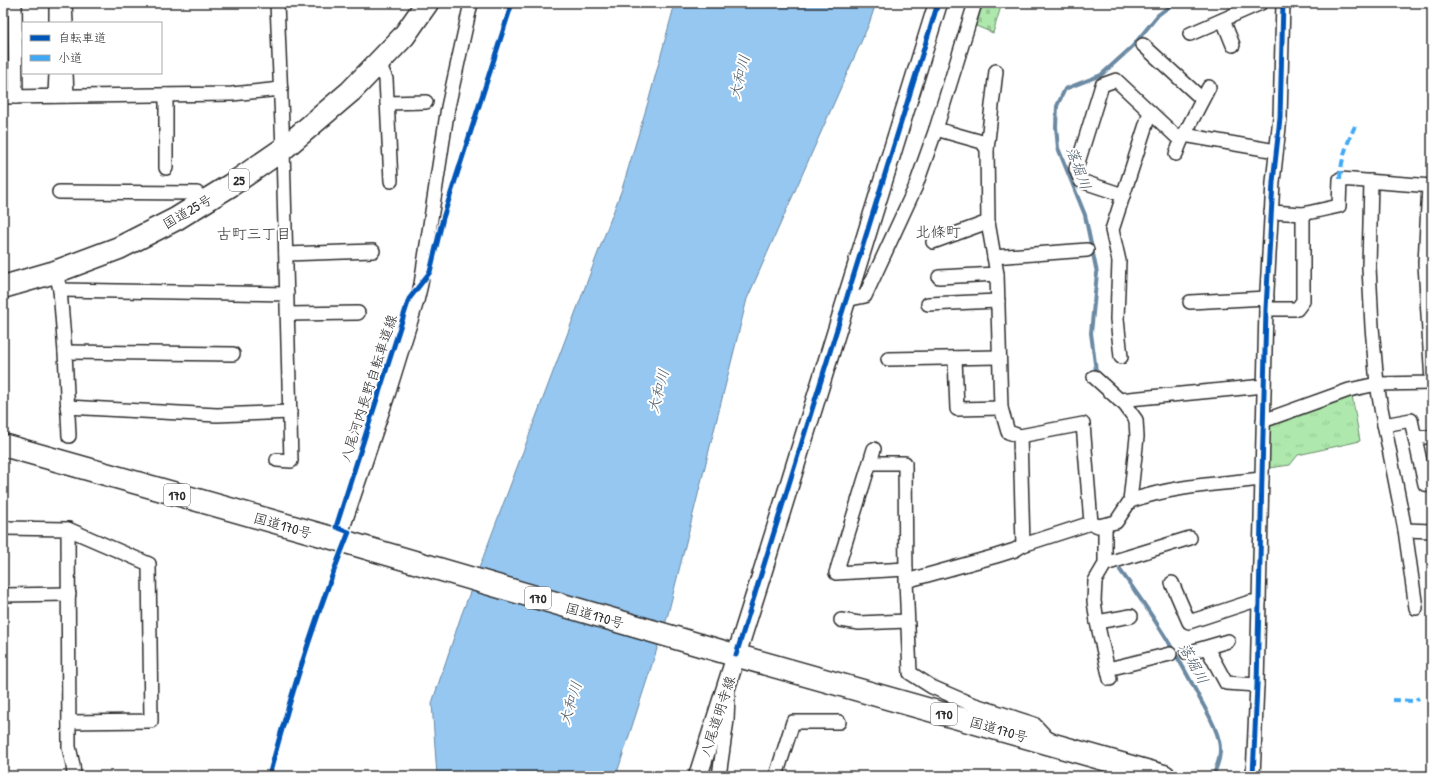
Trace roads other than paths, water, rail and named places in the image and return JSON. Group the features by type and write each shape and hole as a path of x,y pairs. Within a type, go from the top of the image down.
{"highway":[{"name":"国道25号","path":"3,287 57,281 176,219 231,185 283,149 351,91 404,36 427,3"},
{"name":"国道170号","path":"3,445 346,542 730,654 1164,776"}],"street":[{"path":"15,3 16,97"},
{"path":"56,3 56,22"},
{"path":"65,3 66,22"},
{"path":"277,3 283,149 291,461 277,460"},
{"path":"346,542 421,284 448,107 471,3"},
{"name":"八尾道明寺線","path":"698,776 728,682 730,654 846,300 938,3"},
{"path":"846,300 864,296 915,188 936,129 975,3"},
{"path":"1190,34 1261,3"},
{"path":"1253,776 1257,685 1267,304 1271,212 1280,118 1283,3"},
{"path":"1223,20 1233,45"},
{"path":"1143,45 1202,99"},
{"path":"378,62 386,79 391,181"},
{"path":"996,71 987,149 988,222 997,274 1001,408 1008,432 1020,436 1083,424 1091,523"},
{"path":"56,74 61,96"},
{"path":"61,96 66,74"},
{"path":"1123,195 1081,181 1076,169 1102,85 1116,80 1150,112 1182,138 1276,151"},
{"path":"1176,154 1182,138 1209,87"},
{"path":"3,97 232,94 281,89"},
{"path":"166,95 166,168"},
{"path":"387,103 426,102"},
{"path":"1121,357 1117,319 1119,261 1112,230 1150,112"},
{"path":"936,129 982,142 987,149"},
{"path":"1263,421 1349,390 1378,384 1432,383 1425,263 1430,186 1340,179 1339,206 1303,214 1271,212"},
{"path":"1371,181 1369,267 1372,327 1378,384 1384,425 1405,530 1416,608"},
{"path":"59,192 197,193 205,202"},
{"path":"1190,302 1267,304 1297,309 1303,301 1303,214"},
{"path":"933,242 988,222"},
{"path":"994,257 1087,250"},
{"path":"286,254 373,252"},
{"path":"939,277 997,274"},
{"path":"69,436 65,352 57,281 287,294"},
{"path":"928,304 998,301"},
{"path":"288,314 358,313"},
{"path":"65,352 233,354"},
{"path":"888,359 999,357"},
{"path":"954,358 957,410 1001,408"},
{"path":"874,450 836,573 906,575 996,556 1015,550 1023,545 1091,523 1098,526 1116,522 1130,501 1137,437 1136,420 1125,405 1094,377"},
{"path":"1120,400 1264,386"},
{"path":"68,407 217,415 290,412"},
{"path":"1384,425 1411,420 1424,484 1432,485"},
{"path":"1020,436 1023,545"},
{"path":"1414,437 1432,437"},
{"path":"870,463 905,462 906,622 910,673 932,687 969,703 1034,724 1052,744"},
{"path":"1130,501 1182,487 1262,479"},
{"path":"1105,525 1105,564 1095,581 1094,601 1097,622 1109,674 1170,654"},
{"path":"3,528 68,529 149,564 151,722 69,722"},
{"path":"68,529 69,747 74,776"},
{"path":"1405,530 1432,531"},
{"path":"1105,564 1190,538"},
{"path":"1172,583 1189,622 1250,602 1259,602"},
{"path":"3,595 69,594"},
{"path":"1097,622 1131,616"},
{"path":"841,620 859,623 906,622"},
{"path":"1187,653 1228,641"},
{"path":"1207,648 1226,683 1257,685"},
{"path":"719,776 727,720 728,682"},
{"path":"776,776 793,722 839,722"}],"water":[{"name":"大和川","path":"675,3 876,3 869,24 747,299 667,618 616,776 437,776 432,703 461,616 622,189 649,99"}],"waterway":[{"name":"落堀川","path":"1096,371 1091,333 1097,273 1085,215 1058,148 1056,127 1057,106 1065,89 1101,75 1132,47 1158,15 1174,3"},
{"name":"落堀川","path":"1120,570 1142,601 1172,649 1214,725 1218,735 1220,755 1213,776"}],"district":[{"name":"北條町","path":"938,231"},
{"name":"古町三丁目","path":"254,233"}]}
